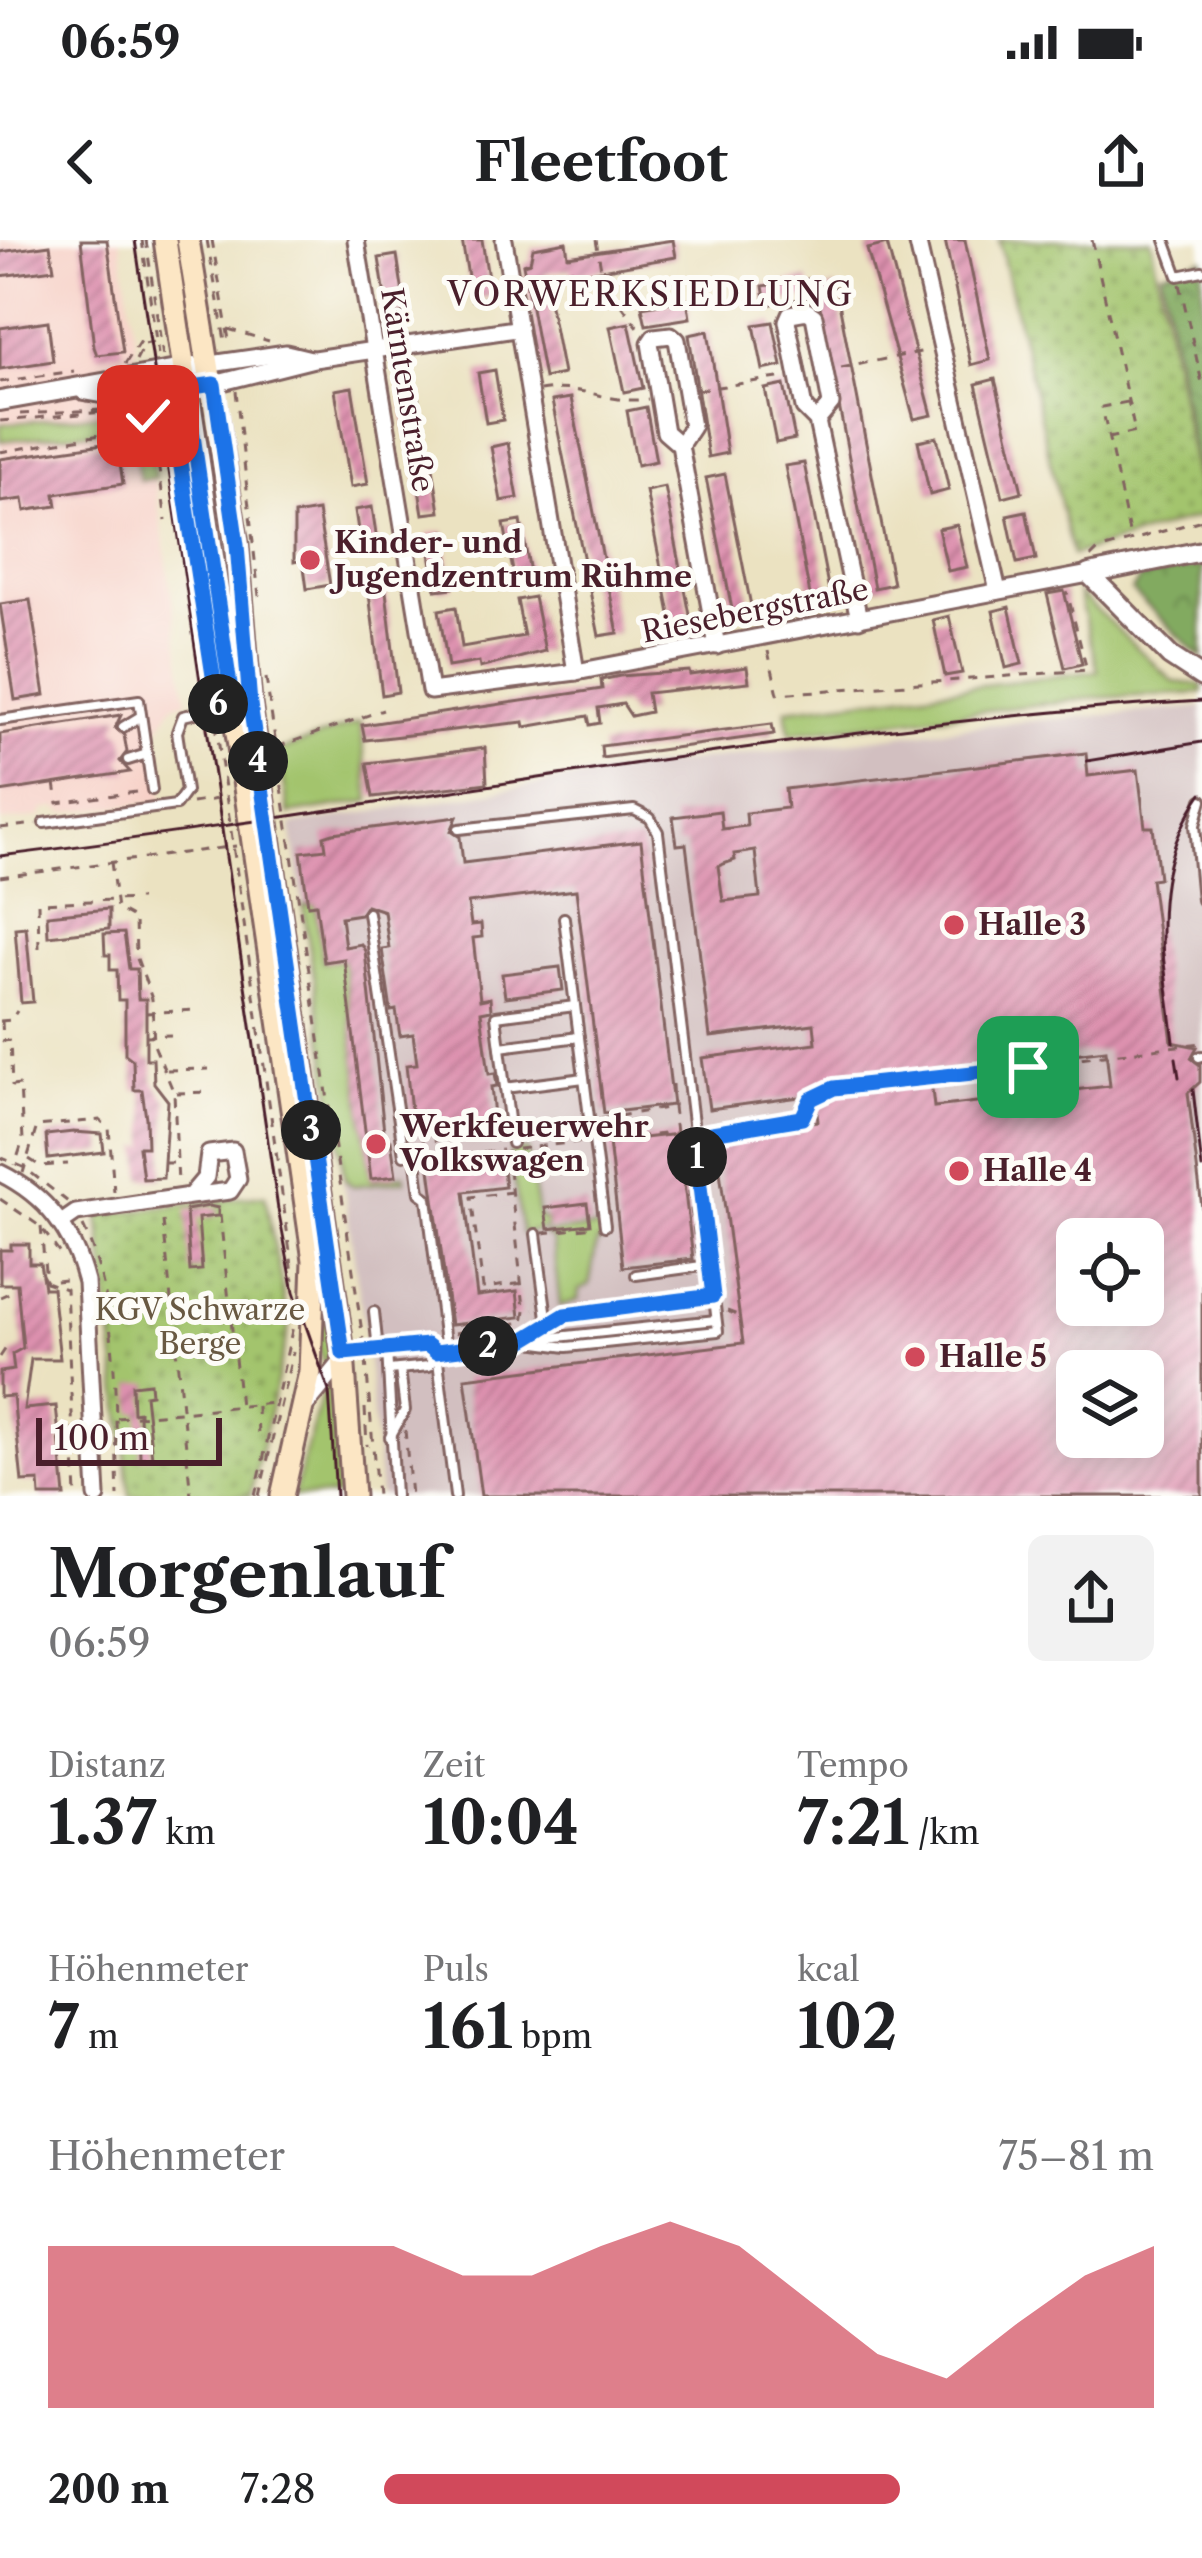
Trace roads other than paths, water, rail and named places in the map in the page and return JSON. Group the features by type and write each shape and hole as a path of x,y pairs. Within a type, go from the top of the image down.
{"main road":[{"path":"165,240 221,704 314,1260 314,1335 282,1496"},
{"path":"188,240 225,370 250,704 350,1355 353,1496"}],"street":[{"name":"Kärntenstraße","path":"356,240 430,691"},
{"path":"916,240 998,591"},
{"path":"507,241 515,329 576,672"},
{"path":"817,421 831,404 814,316 807,311 790,314 787,321 804,408 817,421 859,619"},
{"path":"0,400 78,380 185,378 515,329"},
{"path":"680,445 668,437 651,340 675,337 692,427 680,445 717,646"},
{"path":"1202,550 1093,570 1170,656 1202,677"},
{"path":"1119,603 1123,577 1133,563"},
{"name":"Riesebergstraße","path":"430,691 576,672 765,638 1064,580 1093,570"},
{"path":"10,1178 63,1222 86,1282 94,1496"},
{"path":"63,1222 76,1213 184,1197"},
{"path":"302,1411 350,1355"}],"lane":[{"path":"1165,240 1178,276 1202,271"},
{"path":"0,720 139,700 152,790"},
{"path":"44,823 176,806 186,791 177,732 183,716 221,704"},
{"path":"123,727 141,716"},
{"path":"128,760 146,754"},
{"path":"1202,800 1195,825 1202,900"},
{"path":"459,830 634,810 650,818 658,832 705,1266 717,1326"},
{"path":"368,914 410,1154 420,1193 427,1198 444,1334 441,1352 455,1496"},
{"path":"564,918 605,1226"},
{"path":"508,1145 511,1129 496,1016 575,1006"},
{"path":"500,1047 579,1037"},
{"path":"505,1088 584,1078"},
{"path":"536,1234 548,1325"},
{"path":"636,1275 705,1266"},
{"path":"522,1341 565,1315 713,1296"},
{"path":"374,1312 389,1370 395,1496"},
{"path":"350,1355 427,1345 441,1352 613,1331 717,1326"},
{"path":"522,1341 567,1347 717,1326"},
{"path":"389,1370 429,1366 441,1352"},
{"path":"390,1438 405,1410 400,1369"}],"tram line":[{"path":"135,240 278,1209 294,1292 329,1391 336,1496"}],"railway":[{"path":"0,856 750,747 1051,712 1202,701"},
{"path":"1087,761 1202,742"},
{"path":"1163,960 1167,872 1180,832 1202,793"},
{"path":"1162,947 1174,1042"},
{"path":"1176,1058 1179,1077"},
{"path":"1193,1090 1202,1168"}],"place":[{"name":"Kinder- und Jugendzentrum Rühme","path":"310,560"},
{"name":"Halle 3","path":"954,925"},
{"name":"Werkfeuerwehr Volkswagen","path":"376,1144"},
{"name":"Halle 4","path":"959,1171"},
{"name":"Halle 5","path":"915,1357"}],"district":[{"name":"VORWERKSIEDLUNG","path":"651,294"}],"park label":[{"name":"KGV Schwarze Berge","path":"200,1327"}]}
